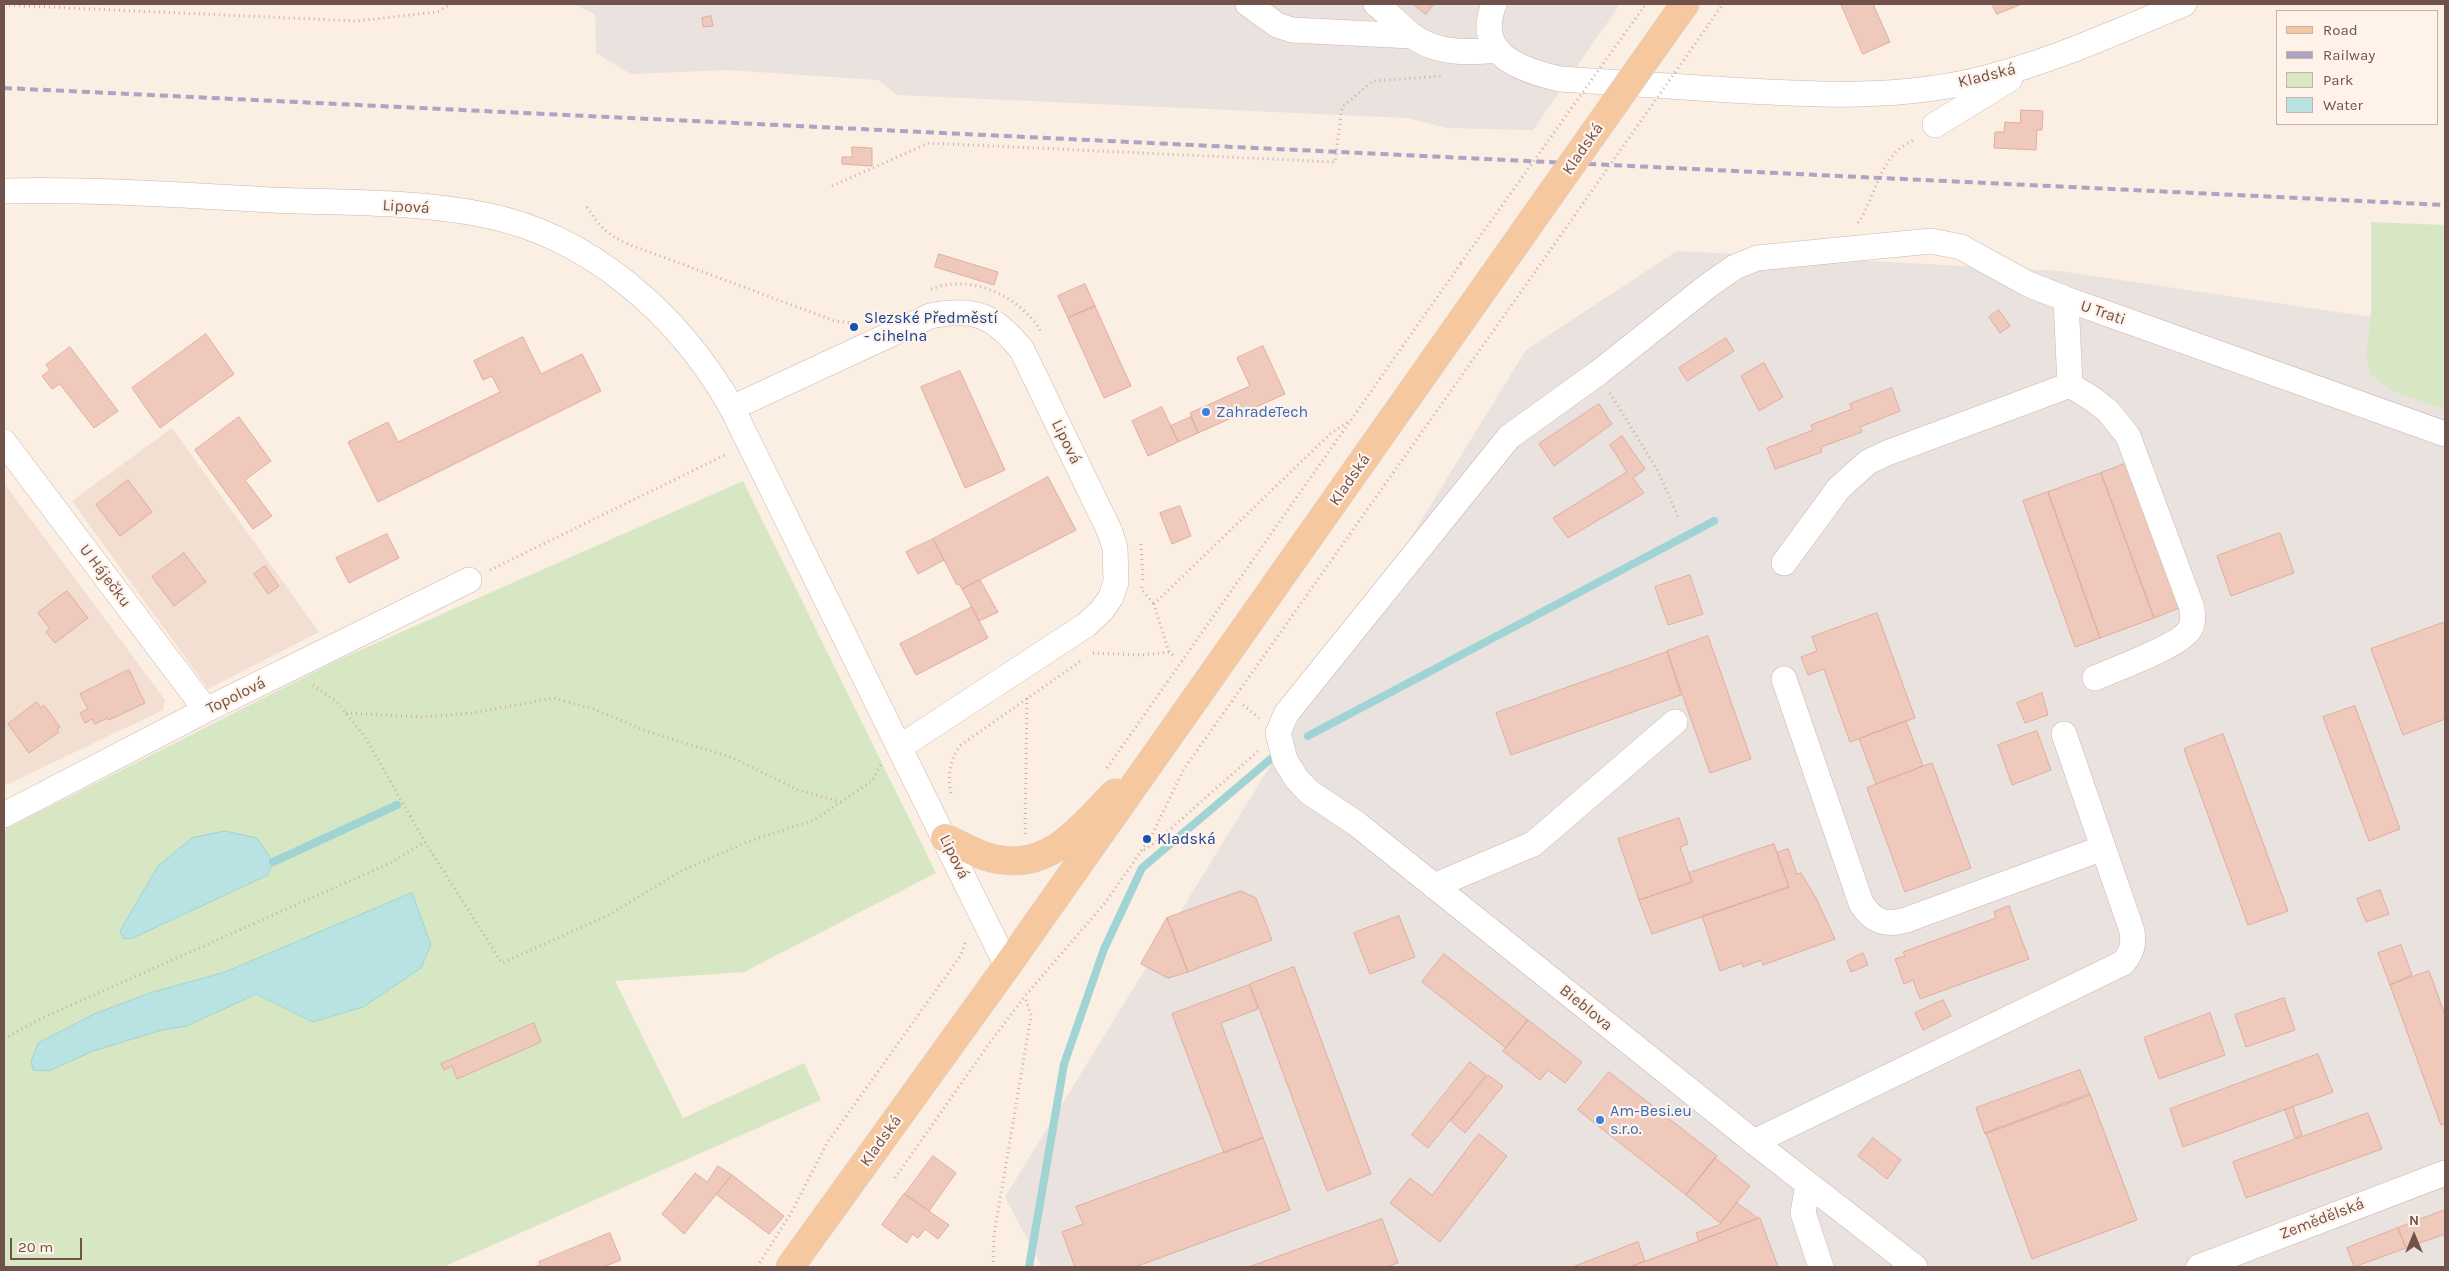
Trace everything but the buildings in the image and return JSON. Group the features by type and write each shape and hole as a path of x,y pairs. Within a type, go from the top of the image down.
{"main road":[{"name":"Kladská","path":"790,1267 1008,966 1678,13"},
{"path":"945,838 985,856 1002,860 1019,860 1050,854 1065,842 1166,742"}],"street":[{"path":"1248,4 1277,25 1292,30 1412,36"},
{"path":"1376,4 1412,36 1431,46 1450,51 1474,52 1498,50 1491,37 1490,23 1494,4"},
{"name":"Kladská","path":"1498,50 1508,62 1533,73 1560,79 1808,95 1870,95 1930,88 1988,78 2036,63 2184,4"},
{"path":"1935,125 2036,63"},
{"name":"Lipová","path":"4,192 81,190 466,211 512,222 580,251 628,284 666,318 686,341 705,364 732,408 1008,966"},
{"name":"U Trati","path":"1598,373 1709,285 1735,267 1757,258 1916,241 1947,243 1981,256 2028,284 2066,299 2445,434"},
{"path":"2066,299 2070,385"},
{"name":"Lipová","path":"732,408 930,316 951,312 984,316 1007,331 1022,350 1110,532 1115,548 1116,582 1106,603 1086,625 900,747"},
{"path":"1278,733 1286,714 1510,437 1598,373"},
{"path":"1784,563 1839,488 1868,462 1887,453 2070,385"},
{"path":"2070,385 2108,411 2128,436 2192,608 2191,628 2185,637 2096,678"},
{"name":"U Háječku","path":"4,442 206,710"},
{"name":"Topolová","path":"4,815 206,710 469,580"},
{"path":"1784,679 1861,903 1869,915 1879,922 1891,924 1906,920 2103,848"},
{"path":"1434,886 1533,844 1675,722"},
{"name":"Bieblova","path":"1278,733 1285,760 1296,778 1309,792 1356,824 1754,1142 1915,1267"},
{"path":"1754,1142 2123,963 2131,953 2134,942 2132,931 2064,734"},
{"name":"Zemědělská","path":"2199,1267 2445,1173"},
{"path":"1808,1184 1803,1213 1821,1267"}],"path":[{"path":"4,5 357,20 437,12 451,4"},
{"path":"1102,776 1461,263 1646,4"},
{"path":"895,1178 1025,996 1105,903 1151,837 1184,769 1723,4"},
{"path":"832,186 929,143 1335,162 1342,107 1373,81 1448,75"},
{"path":"1841,248 1866,211 1886,166 1896,152 1935,125"},
{"path":"587,207 600,227 610,236 628,244 834,321 861,324"},
{"path":"926,291 953,285 989,289 1022,308 1036,323 1046,341"},
{"path":"1598,373 1658,470 1678,519"},
{"path":"1154,604 1331,433 1350,421"},
{"path":"469,580 749,443"},
{"path":"1141,542 1144,563 1141,589 1154,604 1169,652 1173,655"},
{"path":"952,798 950,788 951,764 953,756 961,744 1095,651 1142,655 1169,652"},
{"path":"289,669 338,702 365,737 425,842 502,963 607,916 680,871 747,842 814,820 872,781 882,762 900,747"},
{"path":"1019,860 1025,842 1028,697"},
{"path":"346,712 420,717 472,712 553,698 594,709 649,732 733,758 798,790 841,802"},
{"path":"1141,851 1156,842 1278,733"},
{"path":"4,1039 42,1018 390,862 425,842"},
{"path":"757,1267 790,1213 827,1144 962,955 966,940 983,915"},
{"path":"993,1267 996,1225 1031,1016 1025,996"}],"shaded area":[{"path":"574,4 1620,4 1533,130 1447,128 1408,118 897,95 878,80 728,70 631,74 596,53 595,14"},
{"path":"1677,251 2059,271 2371,317 2366,355 2422,400 2445,410 2445,1267 1042,1267 1005,1197 1526,350"},
{"path":"172,428 319,632 208,689 72,501"},
{"path":"4,483 165,700 163,710 4,786"}],"green space":[{"path":"2371,222 2445,225 2445,410 2391,390 2371,375 2366,355 2371,313"},
{"path":"743,481 936,873 744,972 615,981 683,1118 804,1063 821,1100 443,1267 4,1267 4,830 338,660"}],"water":[{"path":"225,831 257,838 273,862 268,875 133,938 124,939 120,931 158,866 192,838"},
{"path":"412,893 431,945 421,968 363,1007 313,1022 256,994 187,1026 162,1030 93,1051 49,1071 33,1070 31,1061 38,1043 94,1014 150,993 225,972"}],"waterway":[{"path":"1308,736 1714,521"},
{"path":"1029,1267 1064,1064 1104,949 1142,868 1273,757"},
{"path":"273,862 397,805"}],"railway":[{"path":"4,88 2445,205"}],"place":[{"name":"Slezské Předměstí - cihelna","path":"854,327"},
{"name":"ZahradeTech","path":"1206,412"},
{"name":"Kladská","path":"1147,839"},
{"name":"Am-Besi.eu s.r.o.","path":"1600,1120"}]}
